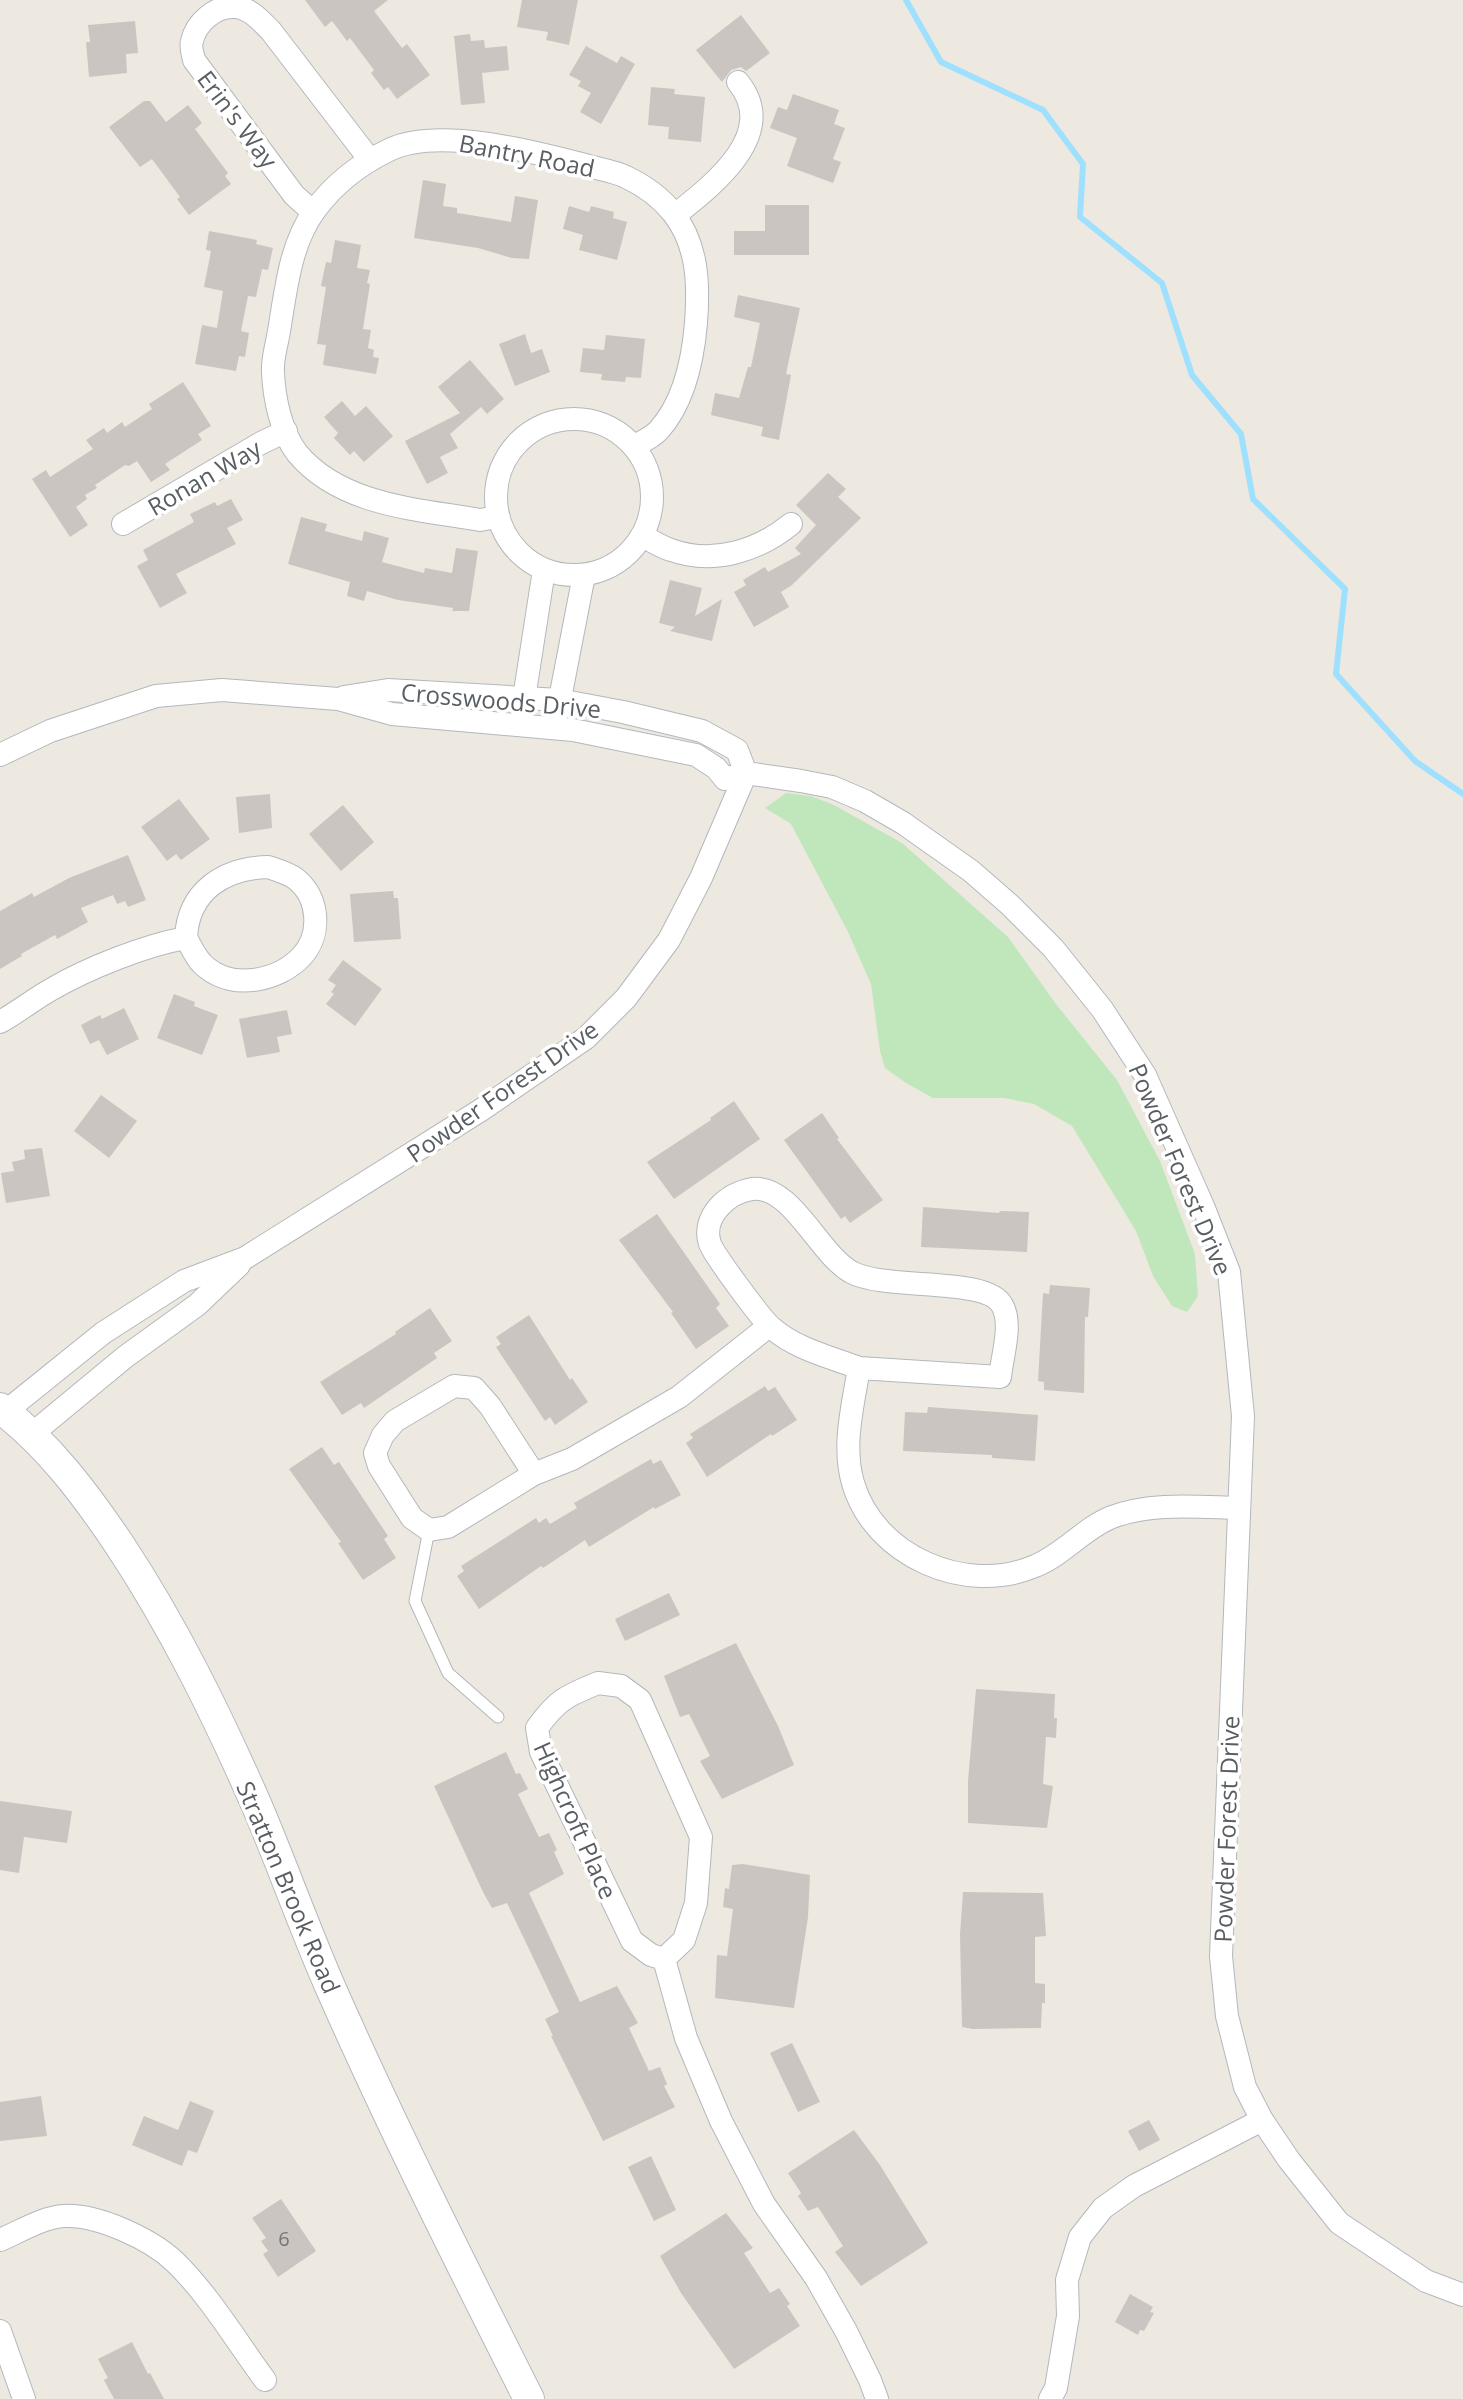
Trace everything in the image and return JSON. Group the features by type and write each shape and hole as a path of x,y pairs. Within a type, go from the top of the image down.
{"street":[{"name":"Erin's Way","path":"313,212 294,195 194,60 191,42 202,22 215,10 236,6 255,15 271,31 370,160"},
{"path":"675,215 713,184 745,142 753,117 752,104 738,82"},
{"name":"Bantry Road","path":"498,517 480,520 375,502 321,474 296,452 286,431 278,407 273,369 287,280 299,236 334,186 370,160 393,148 418,142 451,140 491,145 624,175 660,198 675,215 697,266 696,327 685,383 675,405 658,432 634,446"},
{"path":"571,419 594,421 616,431 634,446 646,467 652,490 651,513 643,536 628,555 608,568 584,575 564,575 544,570 524,558 507,539 498,517 495,494 499,471 511,450 527,434 548,423 571,419"},
{"name":"Ronan Way","path":"123,524 286,431"},
{"path":"643,536 671,550 720,556 771,540 791,524"},
{"path":"520,724 544,570"},
{"path":"555,727 584,575"},
{"name":"Crosswoods Drive","path":"0,755 50,731 156,696 222,690 338,699 392,714 555,727 696,755 716,768 725,779 746,773 737,750 702,731 559,700 388,690 338,699"},
{"name":"Powder Forest Drive","path":"2,1410 103,1333 172,1288 245,1258 481,1110 586,1038 626,998 669,940 701,878 746,773 832,787 865,801 903,823 971,871 1010,905 1053,948 1102,1009 1145,1075 1229,1272 1243,1416 1221,1956 1227,2016 1245,2087 1262,2120 1339,2223 1426,2281 1463,2295"},
{"path":"268,867 282,871 295,878 312,900 314,929 302,955 290,966 259,979 241,982 224,978 206,968 186,938 189,916 204,889 239,870 268,867"},
{"path":"0,1022 52,989 85,973 165,942 186,938"},
{"path":"753,1189 775,1192 790,1204 823,1248 852,1272 889,1283 979,1289 993,1295 1002,1305 1007,1323 1000,1377 859,1368 793,1343 769,1326 710,1244 710,1218 724,1201 753,1189"},
{"name":"Powder Forest Drive","path":"32,1434 125,1357 197,1305 245,1258"},
{"path":"534,1474 490,1406 474,1388 454,1386 395,1421 383,1435 375,1453 379,1466 412,1518 429,1530 448,1527 534,1474 572,1459 679,1397 769,1326"},
{"path":"859,1368 847,1453 853,1484 871,1518 890,1540 920,1562 956,1575 996,1576 1035,1567 1111,1517 1158,1506 1239,1508"},
{"name":"Stratton Brook Road","path":"2,1410 32,1434 92,1503 157,1602 197,1675 257,1806 330,1988 398,2137 529,2399"},
{"name":"Highcroft Place","path":"598,1683 621,1686 640,1700 701,1837 696,1903 684,1940 664,1959 651,1955 632,1941 541,1752 537,1728 549,1711 565,1697 598,1683"},
{"path":"664,1959 686,2038 721,2121 764,2204 816,2278 846,2331 877,2399"},
{"path":"1050,2399 1056,2388 1068,2316 1067,2280 1080,2237 1103,2208 1134,2186 1262,2120"},
{"path":"0,2240 60,2216 91,2217 124,2230 173,2260 265,2380"},
{"path":"0,2331 24,2399"}],"lane":[{"path":"429,1530 415,1601 448,1673 498,1717"}],"green space":[{"path":"786,793 811,796 834,805 902,843 1008,937 1056,1004 1117,1080 1160,1161 1195,1254 1198,1296 1187,1312 1172,1306 1153,1276 1136,1231 1072,1126 1034,1104 1004,1098 933,1098 885,1068 871,984 848,932 791,824 765,808"}],"building":[{"path":"305,0 388,0 374,11 402,48 407,44 430,75 397,99 388,87 384,90 371,73 374,70 350,38 347,41 332,21 325,27"},
{"path":"522,0 578,0 569,45 546,40 548,32 517,27"},
{"path":"741,15 770,53 746,71 741,67 731,70 722,82 696,50"},
{"path":"135,21 138,53 126,54 127,73 89,77 88,25"},
{"path":"470,34 471,41 484,40 485,48 507,46 509,70 482,73 485,103 461,105 454,36"},
{"path":"586,46 617,63 621,56 635,64 601,124 580,112 591,93 578,86 581,81 569,75"},
{"path":"651,87 675,89 674,94 705,97 701,142 668,139 669,127 648,125"},
{"path":"793,94 839,110 834,124 845,128 833,159 841,162 833,183 787,166 797,138 770,128 778,107 787,110"},
{"path":"144,101 150,101 166,122 188,105 202,123 195,129 228,173 225,176 231,184 189,215 177,199 180,197 152,159 140,167 109,127"},
{"path":"423,180 446,184 443,206 457,208 457,213 511,222 515,196 538,200 529,259 414,238"},
{"path":"765,205 809,205 809,255 734,255 734,231 765,231"},
{"path":"569,206 589,212 591,206 614,212 613,218 627,222 617,260 579,250 583,235 563,229"},
{"path":"209,231 257,240 256,244 273,248 268,270 262,269 256,297 248,296 241,331 249,333 245,357 239,356 236,371 195,364 202,325 217,328 223,291 204,287 211,251 206,250"},
{"path":"335,240 361,245 357,268 370,270 363,329 371,330 368,348 374,350 373,357 379,358 376,374 323,365 326,345 317,344 326,287 321,286 326,262 331,263"},
{"path":"738,295 800,308 786,374 791,375 779,440 761,436 763,427 711,415 715,393 739,398 748,367 751,367 760,323 734,317"},
{"path":"525,334 531,353 542,349 550,372 515,386 499,344"},
{"path":"606,335 645,339 641,378 626,377 625,382 601,380 602,374 580,372 583,348 604,350"},
{"path":"470,360 504,399 487,414 481,407 450,434 458,448 440,457 448,473 427,484 405,441 460,413 438,387"},
{"path":"183,382 211,426 198,434 202,440 165,464 170,470 151,482 137,461 125,465 95,485 97,488 85,495 87,499 76,507 88,525 70,537 32,479 46,470 50,477 93,449 86,440 104,428 107,433 122,422 125,427 152,409 149,404"},
{"path":"342,401 355,416 366,406 393,436 364,462 354,451 350,455 334,438 338,433 324,417"},
{"path":"828,473 846,489 838,497 861,518 781,592 789,607 754,627 734,592 746,585 743,580 765,567 768,572 801,554 795,548 816,525 796,505"},
{"path":"231,499 243,520 227,528 236,544 176,574 187,593 160,608 137,566 148,560 143,550 194,522 190,514 215,502 217,506"},
{"path":"301,517 327,524 325,531 362,541 364,531 389,538 382,562 424,573 425,568 452,573 456,548 478,551 469,611 452,611 453,608 398,600 367,591 364,601 347,596 350,582 288,564"},
{"path":"670,580 702,588 695,616 722,599 712,641 670,631 675,627 659,623"},
{"path":"270,794 272,828 239,833 236,797"},
{"path":"179,799 210,839 181,860 176,854 167,861 141,827"},
{"path":"343,805 374,842 341,871 309,834"},
{"path":"128,855 146,900 128,907 125,901 117,904 113,895 81,908 88,922 57,939 55,935 0,969 0,911 32,893 34,897 69,878"},
{"path":"393,891 394,898 398,898 401,939 354,942 350,894"},
{"path":"343,960 382,989 355,1026 326,1004 334,994 331,992 336,985 328,980"},
{"path":"174,994 218,1015 202,1055 157,1038"},
{"path":"124,1008 139,1039 107,1055 99,1040 90,1044 81,1025"},
{"path":"287,1010 292,1034 277,1037 280,1052 247,1058 239,1019"},
{"path":"101,1095 137,1121 109,1158 74,1131"},
{"path":"734,1101 760,1139 674,1199 647,1162"},
{"path":"822,1113 837,1139 883,1200 850,1223 845,1216 841,1219 784,1140"},
{"path":"42,1148 50,1196 6,1203 1,1173 14,1171 12,1162 25,1159 24,1150"},
{"path":"923,1207 999,1213 1029,1212 1027,1252 921,1247"},
{"path":"657,1214 720,1304 716,1308 729,1326 696,1349 673,1312 619,1240"},
{"path":"1050,1285 1090,1288 1088,1317 1085,1317 1084,1393 1044,1390 1044,1382 1038,1381 1043,1293 1049,1294"},
{"path":"430,1308 452,1341 434,1353 437,1358 364,1408 361,1403 342,1415 320,1382 396,1334"},
{"path":"529,1315 570,1380 572,1378 588,1402 555,1425 550,1417 545,1421 496,1347 501,1344 496,1337"},
{"path":"765,1386 768,1391 775,1387 797,1420 707,1477 686,1443 693,1438 690,1434"},
{"path":"928,1407 1038,1415 1035,1461 992,1458 992,1455 903,1451 905,1412 927,1413"},
{"path":"322,1447 334,1465 339,1462 388,1536 384,1539 396,1558 363,1580 338,1543 341,1542 289,1469"},
{"path":"651,1459 653,1464 661,1460 681,1495 654,1507 589,1547 585,1540 479,1609 457,1576 464,1571 461,1566 536,1518 539,1523 546,1518 550,1524 577,1508 574,1503"},
{"path":"669,1593 680,1615 625,1641 615,1619"},
{"path":"736,1643 794,1765 722,1799 700,1761 710,1756 689,1714 680,1717 664,1676"},
{"path":"976,1689 1055,1694 1056,1738 1046,1737 1043,1784 1053,1786 1047,1828 968,1823 968,1781"},
{"path":"506,1752 516,1774 520,1773 528,1789 518,1794 539,1837 549,1833 557,1850 554,1852 564,1874 529,1893 580,2002 617,1986 638,2023 629,2028 649,2071 660,2067 667,2084 664,2086 675,2107 603,2141 545,2019 559,2012 507,1903 492,1908 483,1892 434,1786"},
{"path":"0,1801 72,1811 67,1843 24,1837 19,1873 0,1870"},
{"path":"732,1865 810,1875 808,1917 794,2008 715,1998 717,1955 727,1956 733,1909 723,1907 725,1888 729,1889"},
{"path":"963,1892 1043,1893 1046,1936 1035,1937 1035,1983 1045,1984 1041,2028 962,2027 960,1934"},
{"path":"792,2043 820,2102 798,2112 770,2053"},
{"path":"41,2096 47,2136 0,2141 0,2102"},
{"path":"190,2101 214,2111 197,2153 188,2150 182,2166 132,2145 144,2116 178,2130"},
{"path":"1149,2120 1160,2140 1139,2151 1128,2131"},
{"path":"854,2130 880,2165 928,2243 861,2286 835,2252 843,2246 818,2207 808,2211 788,2173"},
{"path":"651,2156 676,2210 654,2221 628,2167"},
{"path":"281,2199 316,2251 278,2277 263,2254 268,2251 261,2241 266,2238 252,2218"},
{"path":"726,2213 753,2248 744,2253 770,2293 779,2288 800,2326 734,2369 681,2293 660,2256"},
{"path":"1130,2294 1153,2307 1150,2312 1154,2313 1144,2331 1140,2330 1138,2335 1115,2322"},
{"path":"132,2342 164,2399 114,2399 98,2359"}],"waterway":[{"path":"906,0 941,62 1043,110 1083,164 1080,217 1162,283 1192,375 1241,434 1253,499 1345,589 1336,674 1415,761 1463,794"}]}
